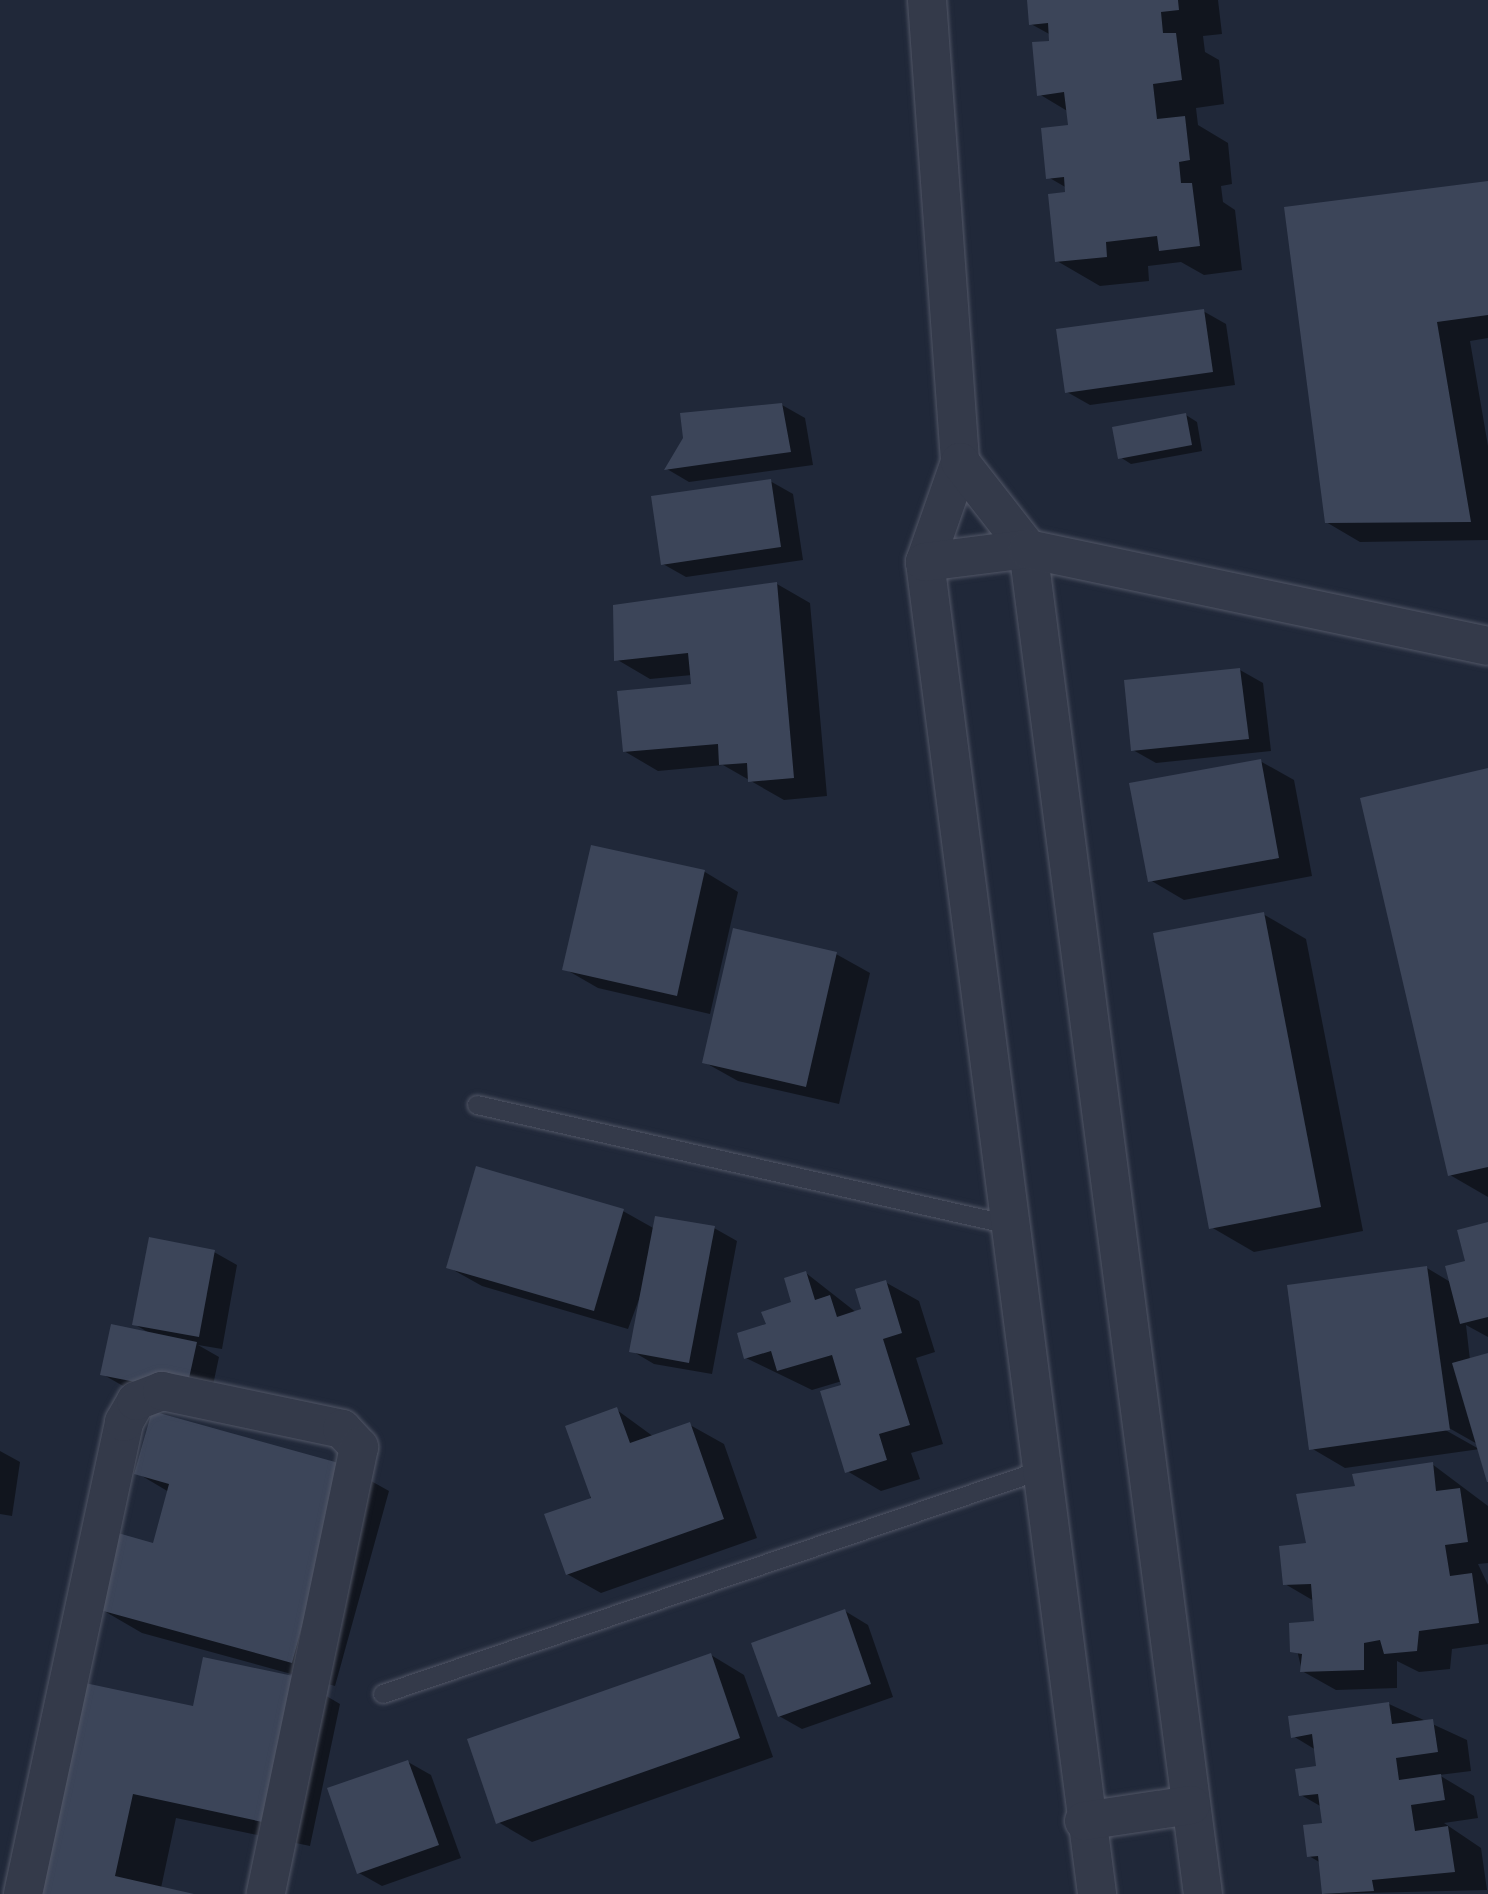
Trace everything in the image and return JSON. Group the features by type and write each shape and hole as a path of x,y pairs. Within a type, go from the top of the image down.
{"street":[{"path":"927,0 960,462 925,562 1084,1821 1097,1894"},
{"path":"960,462 1028,549 1203,1894"},
{"path":"925,562 1028,549 1488,646"},
{"path":"23,1894 124,1422 136,1401 162,1391 342,1429 359,1447 266,1894"},
{"path":"1084,1821 1191,1805"}],"lane":[{"path":"477,1105 1010,1225"},
{"path":"383,1694 1042,1470"}],"building":[{"path":"1027,0 1178,0 1179,10 1161,12 1163,33 1176,33 1182,80 1153,84 1157,119 1185,116 1190,160 1179,162 1181,183 1192,183 1200,246 1159,251 1157,236 1106,242 1107,257 1055,262 1048,194 1065,192 1064,177 1046,179 1041,128 1068,125 1064,92 1037,96 1032,42 1049,41 1048,23 1029,25"},
{"path":"1488,181 1488,315 1437,322 1471,522 1325,523 1284,207"},
{"path":"1204,309 1213,372 1065,393 1056,329"},
{"path":"782,403 791,452 664,470 683,438 680,413"},
{"path":"1186,413 1192,445 1118,459 1112,427"},
{"path":"771,479 781,547 661,565 651,496"},
{"path":"777,582 794,778 748,782 747,763 719,765 718,744 623,752 617,691 691,684 688,653 614,661 613,605"},
{"path":"1240,668 1249,739 1131,751 1124,680"},
{"path":"1261,759 1279,858 1148,882 1129,783"},
{"path":"1488,768 1488,1167 1448,1176 1360,798"},
{"path":"591,845 705,870 677,996 562,970"},
{"path":"1264,912 1321,1207 1209,1229 1153,933"},
{"path":"733,928 837,952 806,1087 702,1063"},
{"path":"476,1166 624,1209 594,1311 446,1268"},
{"path":"655,1216 715,1226 689,1363 629,1352"},
{"path":"1488,1222 1488,1317 1460,1324 1445,1266 1465,1261 1457,1230"},
{"path":"149,1237 215,1250 199,1337 132,1325"},
{"path":"1427,1266 1450,1430 1309,1450 1287,1285"},
{"path":"806,1271 815,1300 830,1295 837,1317 861,1309 855,1289 886,1280 902,1333 883,1339 910,1425 879,1434 887,1460 845,1473 820,1391 841,1385 832,1355 777,1371 771,1351 744,1359 737,1333 766,1324 761,1312 791,1302 784,1278"},
{"path":"111,1324 197,1342 186,1392 100,1375"},
{"path":"1488,1353 1488,1482 1487,1482 1452,1363"},
{"path":"617,1407 630,1443 690,1422 724,1519 566,1575 544,1514 591,1498 565,1426"},
{"path":"152,1411 346,1465 292,1663 96,1609 118,1533 153,1543 169,1484 134,1474"},
{"path":"1433,1462 1436,1491 1460,1488 1468,1542 1445,1545 1450,1576 1472,1573 1479,1623 1419,1631 1417,1651 1384,1654 1380,1640 1364,1643 1364,1670 1300,1672 1302,1654 1290,1652 1289,1623 1314,1621 1311,1584 1283,1585 1279,1546 1306,1543 1296,1494 1355,1486 1352,1474"},
{"path":"845,1609 871,1684 778,1717 751,1643"},
{"path":"711,1653 740,1738 496,1824 467,1739"},
{"path":"203,1657 298,1677 267,1823 133,1794 115,1876 194,1894 40,1894 85,1683 193,1706"},
{"path":"1389,1702 1392,1724 1433,1719 1438,1752 1396,1758 1399,1780 1441,1774 1445,1800 1411,1805 1415,1831 1448,1826 1455,1872 1372,1880 1374,1891 1322,1894 1318,1856 1307,1857 1303,1825 1322,1823 1318,1794 1299,1796 1295,1769 1316,1766 1312,1734 1291,1738 1288,1716"},
{"path":"408,1760 439,1845 357,1874 327,1788"}]}
